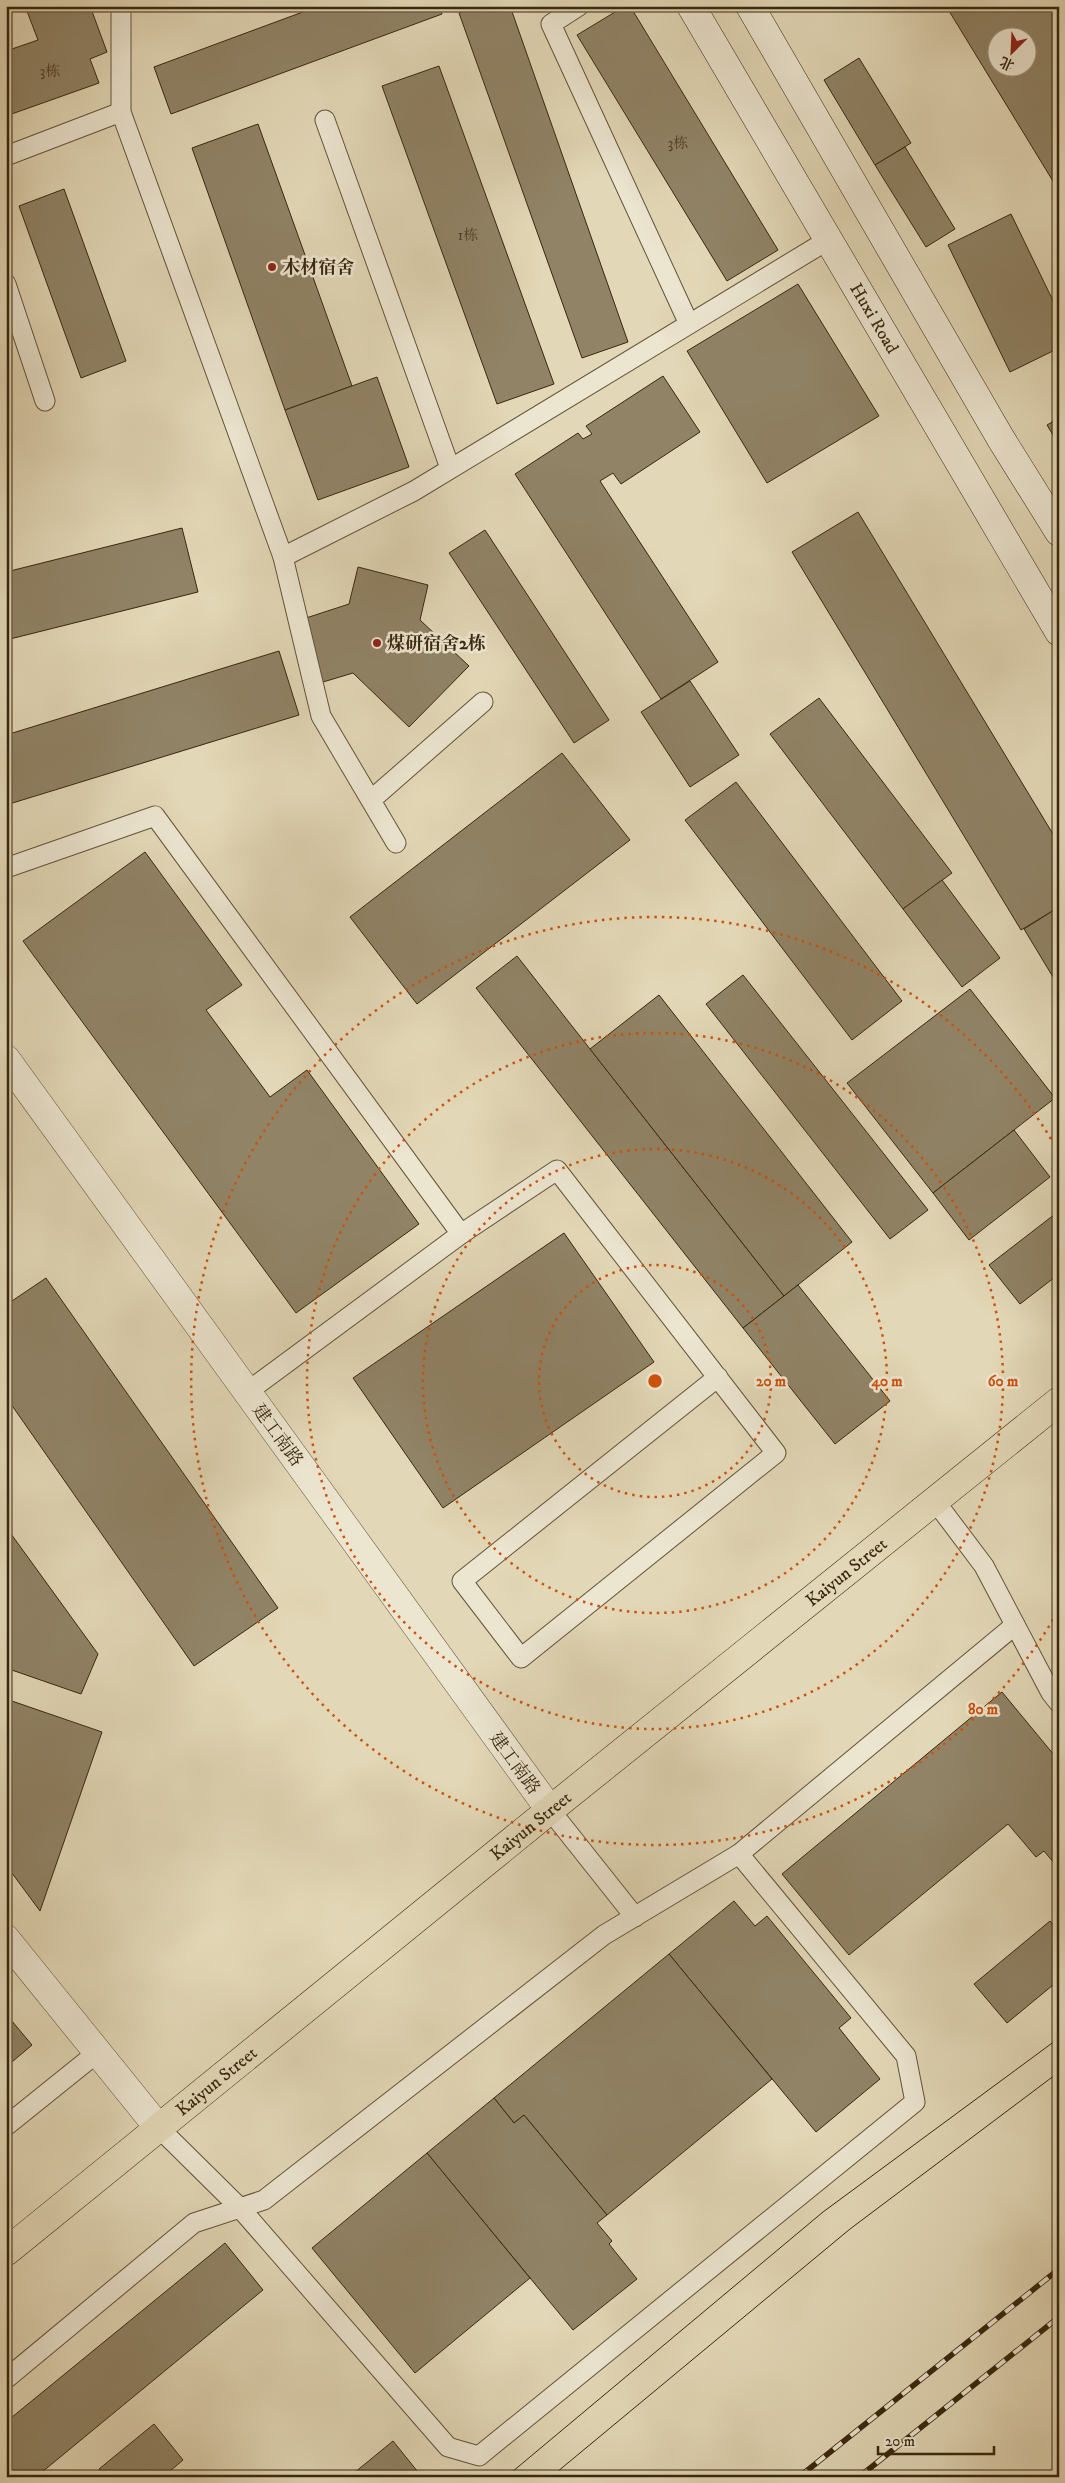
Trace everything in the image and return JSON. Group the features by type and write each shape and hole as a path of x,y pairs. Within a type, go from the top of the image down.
{"main road":[{"name":"Huxi Road","path":"691,6 1059,632"},
{"path":"750,6 1001,439 1059,532"},
{"name":"建工南路","path":"6,1059 550,1810"},
{"name":"Kaiyun Street","path":"6,2252 550,1810 1059,1401"},
{"path":"6,1939 158,2127"}],"lane":[{"path":"121,6 121,112 283,557 321,716 396,843"},
{"path":"579,6 550,24 689,324"},
{"path":"6,156 121,112"},
{"path":"325,120 450,468"},
{"path":"283,557 414,491 828,240"},
{"path":"6,284 45,401"},
{"path":"371,800 484,702"},
{"path":"6,868 155,816 461,1234"},
{"path":"246,1392 461,1234 557,1170 718,1377 776,1453 521,1658 462,1581 718,1377"},
{"path":"935,1501 984,1566 1051,1693 1059,1703"},
{"path":"6,2379 194,2223 264,2200 604,1935 740,1854 1015,1625"},
{"path":"550,1810 635,1917"},
{"path":"158,2127 240,2208 448,2447 479,2456 915,2102 906,2056 740,1854"},
{"path":"6,2126 98,2052"}],"building":[{"path":"25,6 90,6 107,52 90,59 99,83 6,116 6,51 38,40"},
{"path":"319,6 439,6 442,14 171,114 154,67"},
{"path":"478,6 510,6 628,342 582,358 459,13"},
{"path":"625,6 630,6 778,250 727,281 577,35"},
{"path":"946,6 1059,6 1059,191 990,78 1038,78 1038,28 988,28 988,75"},
{"path":"859,58 911,143 875,165 824,80"},
{"path":"439,66 554,384 497,404 382,86"},
{"name":"木材宿舍","path":"258,124 352,386 285,410 192,148"},
{"path":"905,147 955,229 926,247 875,165"},
{"path":"64,189 126,361 81,378 19,206"},
{"path":"1011,214 1059,313 1059,348 1010,372 948,245"},
{"path":"798,284 879,416 767,483 687,351"},
{"path":"663,376 700,432 621,484 613,473 600,481 718,662 661,699 515,474 578,433 583,439 592,434 586,426"},
{"path":"377,377 409,467 318,500 285,410"},
{"path":"1059,418 1059,445 1047,425"},
{"path":"858,512 1059,844 1059,907 1021,930 792,552"},
{"path":"182,528 198,592 6,640 6,572"},
{"path":"485,530 609,720 574,743 449,553"},
{"name":"煤研宿舍2栋","path":"358,567 428,585 420,620 469,666 409,727 353,673 323,682 303,619 349,604"},
{"path":"279,651 299,715 6,805 6,735"},
{"path":"690,681 739,755 690,787 641,712"},
{"path":"819,698 952,873 903,909 770,734"},
{"path":"562,753 630,840 417,1004 350,917"},
{"path":"736,782 902,1001 852,1040 685,820"},
{"path":"145,852 242,985 206,1010 270,1097 307,1070 419,1224 296,1313 23,941"},
{"path":"942,880 1000,958 962,987 903,909"},
{"path":"1059,907 1059,987 1024,929"},
{"path":"517,956 784,1296 743,1328 476,988"},
{"path":"743,975 928,1210 890,1239 706,1004"},
{"path":"970,989 1055,1098 933,1193 847,1083"},
{"path":"659,995 852,1242 784,1296 590,1049"},
{"path":"1014,1130 1050,1177 969,1240 933,1193"},
{"path":"1059,1211 1059,1274 1020,1304 989,1265"},
{"path":"564,1233 654,1362 443,1508 353,1378"},
{"path":"46,1278 278,1608 194,1666 6,1397 6,1305"},
{"path":"798,1285 890,1401 835,1444 743,1328"},
{"path":"6,1527 98,1654 81,1694 6,1668"},
{"path":"1002,1692 1059,1761 1059,1859 1054,1863 1044,1851 1036,1857 1008,1824 849,1955 782,1874"},
{"path":"6,1699 102,1732 40,1911 6,1865"},
{"path":"734,1901 755,1926 767,1916 851,2018 839,2028 880,2079 816,2132 669,1954"},
{"path":"1050,1921 1059,1932 1059,1980 1007,2023 974,1984"},
{"path":"669,1954 772,2079 607,2215 524,2115 514,2123 494,2098"},
{"path":"6,2014 32,2045 6,2067"},
{"path":"494,2098 514,2123 524,2115 607,2215 597,2223 612,2241 609,2244 637,2279 573,2330 427,2153"},
{"path":"427,2153 530,2278 415,2373 312,2248"},
{"path":"225,2243 263,2290 36,2477 6,2477 6,2422"},
{"path":"154,2424 183,2460 163,2477 105,2477 99,2469"},
{"path":"393,2441 422,2477 349,2477"}],"tram line":[{"path":"506,2477 823,2212 1059,2038"},
{"path":"551,2477 850,2229 1059,2072"}],"railway":[{"path":"799,2477 1059,2269"},
{"path":"859,2477 1059,2317"}],"place":[{"name":"木材宿舍","path":"272,267"},
{"name":"煤研宿舍2栋","path":"377,643"}]}
